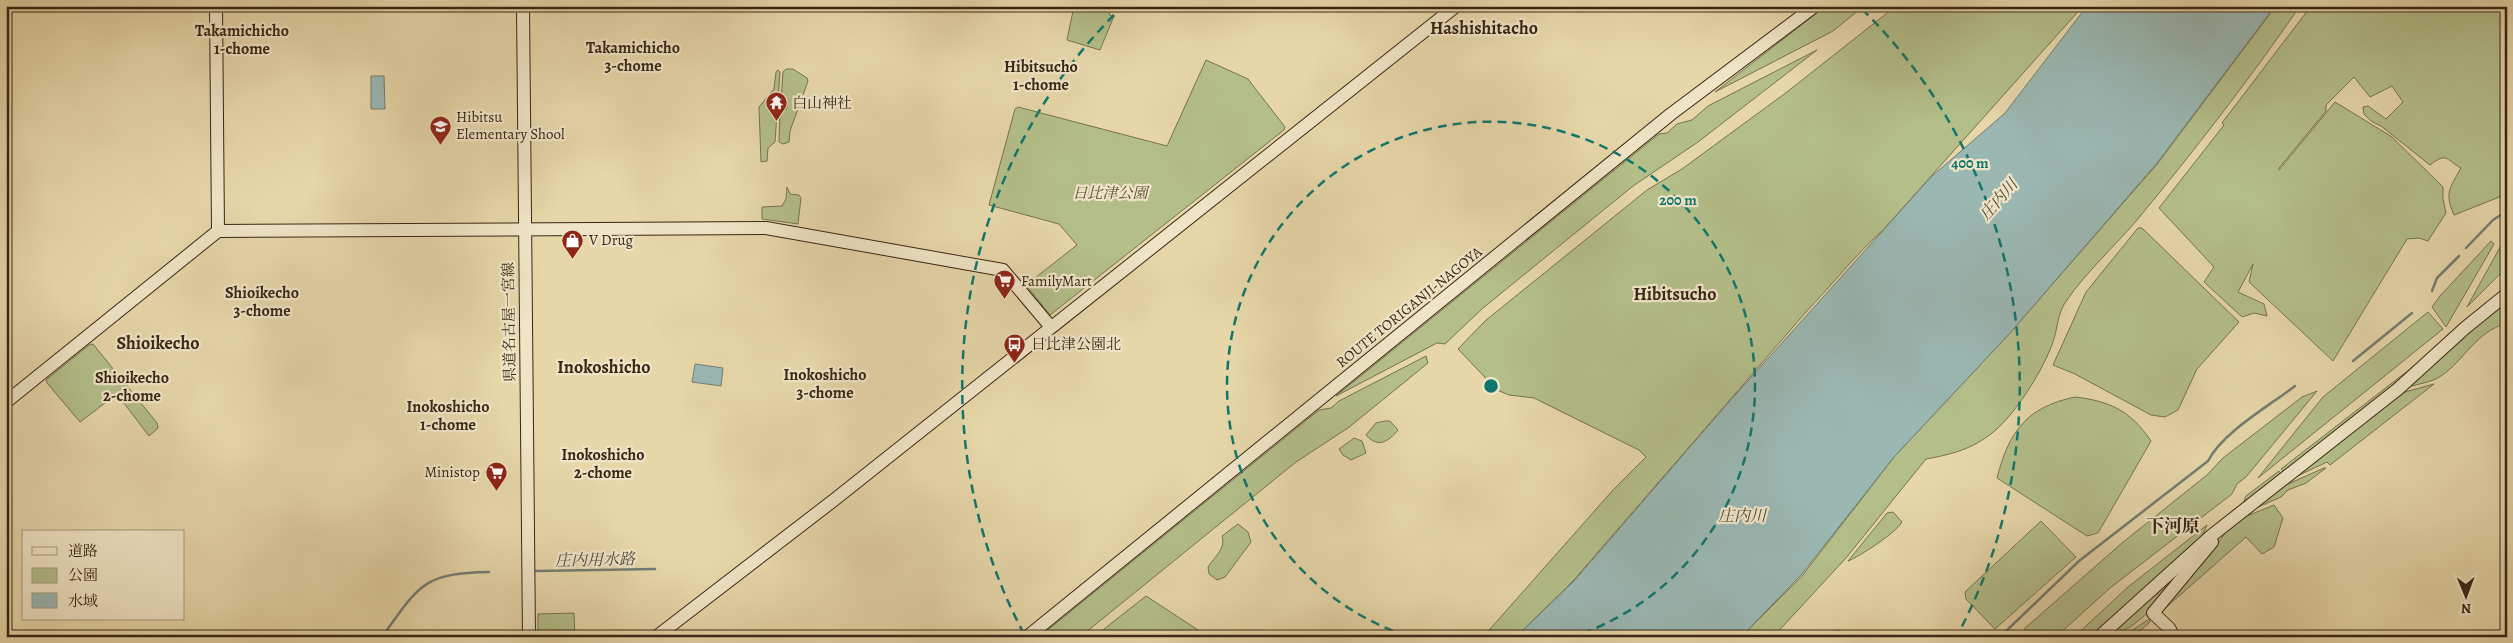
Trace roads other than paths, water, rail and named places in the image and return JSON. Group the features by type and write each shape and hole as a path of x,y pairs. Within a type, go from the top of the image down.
{"street":[{"path":"216,6 218,232"},
{"name":"県道名古屋一宮線","path":"523,6 529,637"},
{"path":"656,637 791,533 1456,6"},
{"name":"ROUTE TORIGANJI-NAGOYA","path":"1028,637 1671,114 1814,6"},
{"path":"6,402 218,232 525,228 766,228 998,268 1005,272 1050,326"},
{"path":"2099,637 2211,536 2398,389 2465,328 2507,294"},
{"path":"2174,637 2169,628 2153,613 2212,544 2211,536"}],"water":[{"name":"庄内川","path":"2087,6 2275,6 2157,163 2010,333 1894,457 1801,575 1741,637 1516,637 1574,581 1728,403 1931,177 2005,113"},
{"path":"371,76 384,76 385,109 371,109"},
{"path":"695,364 723,368 721,386 692,382"}],"waterway":[{"path":"2466,248 2493,220 2507,211"},
{"path":"2432,291 2437,278 2459,256"},
{"path":"2353,361 2412,313"},
{"path":"2000,637 2079,561 2208,461 2224,440 2247,420 2295,386"},
{"name":"庄内用水路","path":"536,571 655,569"},
{"name":"庄内用水路","path":"382,637 414,594 424,586 449,575 489,572"}],"place":[{"name":"白山神社","path":"776,122"},
{"name":"Hibitsu Elementary Shool","path":"440,145"},
{"name":"V Drug","path":"573,259"},
{"name":"FamilyMart","path":"1005,300"},
{"name":"日比津公園北","path":"1015,363"},
{"name":"Ministop","path":"496,491"}],"district":[{"name":"Hashishitacho","path":"1484,28"},
{"name":"Takamichicho 1-chome","path":"242,39"},
{"name":"Takamichicho 3-chome","path":"633,56"},
{"name":"Hibitsucho 1-chome","path":"1041,75"},
{"name":"Hibitsucho","path":"1675,294"},
{"name":"Shioikecho 3-chome","path":"262,301"},
{"name":"Shioikecho","path":"158,343"},
{"name":"Inokoshicho","path":"604,367"},
{"name":"Inokoshicho 3-chome","path":"825,383"},
{"name":"Shioikecho 2-chome","path":"132,386"},
{"name":"Inokoshicho 1-chome","path":"448,415"},
{"name":"Inokoshicho 2-chome","path":"603,463"},
{"name":"下河原","path":"2173,526"}],"park label":[{"name":"日比津公園","path":"1110,193"}]}
